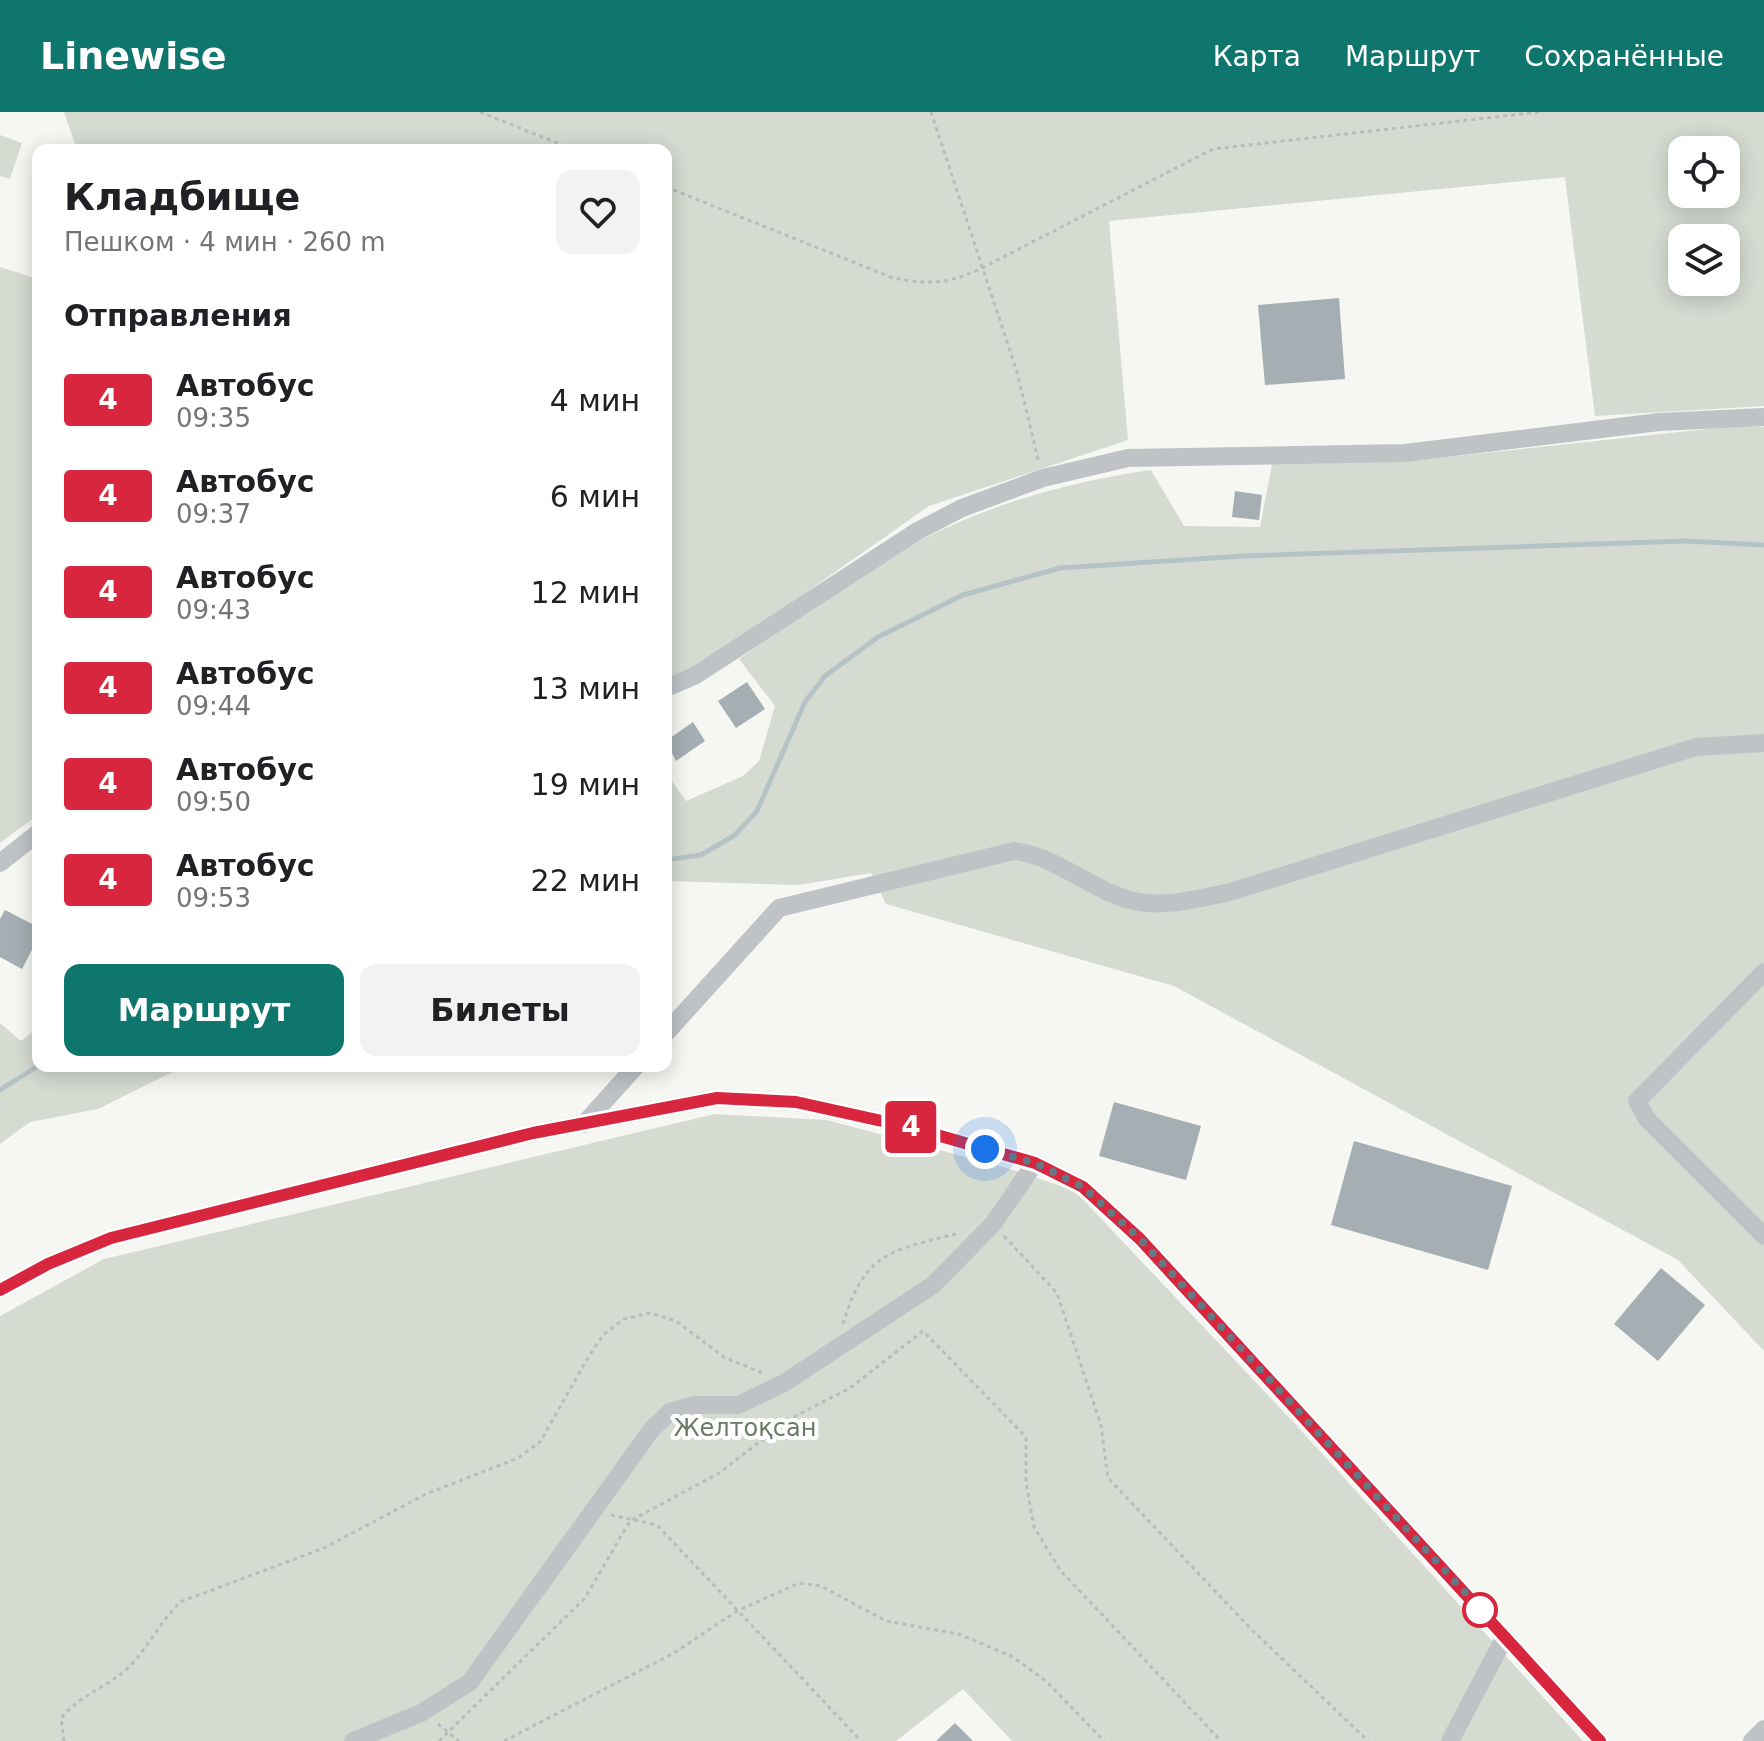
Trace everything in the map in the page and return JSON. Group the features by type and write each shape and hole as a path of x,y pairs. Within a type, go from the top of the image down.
{"street":[{"path":"672,685 696,675 916,532 962,508 1043,478 1128,458 1405,453 1659,422 1764,417"},
{"path":"672,1026 779,908 1014,851 1035,853 1138,902 1176,903 1230,892 1696,747 1764,743"},
{"path":"0,863 32,838"},
{"path":"1764,972 1637,1101 1647,1119 1764,1236"},
{"path":"584,1124 631,1072"},
{"path":"0,1290 48,1264 111,1238 517,1136 717,1098 796,1102 909,1127 1035,1163 1083,1187 1140,1239 1600,1741"},
{"path":"353,1741 421,1713 470,1682 652,1429 670,1412 694,1405 738,1405 784,1383 933,1285 993,1224 1035,1163"},
{"path":"1450,1741 1505,1637"},
{"path":"1752,1741 1764,1729"}],"path":[{"path":"480,112 560,144"},
{"path":"931,112 1017,372 1043,478"},
{"path":"672,189 893,278 927,284 952,282 1213,149 1539,112"},
{"path":"993,1224 1057,1293 1101,1425 1108,1478 1252,1630 1368,1741"},
{"path":"836,1349 848,1307 865,1272 889,1252 963,1232"},
{"path":"64,1741 61,1718 76,1700 130,1666 162,1620 180,1602 324,1548 426,1494 518,1458 540,1442 603,1335 624,1319 650,1313 676,1321 724,1357 784,1383"},
{"path":"439,1741 585,1598 630,1521 719,1473 788,1420 850,1388 923,1331 1026,1437 1026,1483 1034,1527 1060,1570 1221,1741"},
{"path":"595,1511 657,1525 861,1741"},
{"path":"504,1741 674,1653 737,1611 799,1583 821,1586 886,1621 959,1634 1013,1657 1047,1682 1104,1741"},
{"path":"421,1713 459,1741"}],"green space":[{"path":"64,112 1764,112 1764,406 1595,416 1565,177 1109,221 1128,440 929,506 706,663 672,677 672,144 75,144"},
{"path":"0,135 22,143 10,179 0,176"},
{"path":"0,267 32,277 32,819 0,843"},
{"path":"1734,426 1764,427 1764,1351 1678,1260 1174,986 886,904 871,873 799,885 672,881 672,781 686,801 743,776 759,761 775,706 739,659 813,606 918,541 971,517 1047,492 1151,470 1184,526 1260,527 1272,464 1438,458"},
{"path":"0,1023 21,1041 32,1032 32,1072 173,1072 98,1109 30,1122 0,1144"},
{"name":"Желтоқсан","path":"715,1114 827,1120 1014,1170 1075,1191 1297,1426 1583,1741 1012,1741 963,1689 896,1741 0,1741 0,1316 104,1259"}],"building":[{"path":"1339,298 1345,379 1265,385 1258,305"},
{"path":"1235,491 1262,495 1259,520 1232,517"},
{"path":"747,682 765,709 736,728 718,701"},
{"path":"693,722 705,741 676,761 672,753 672,737"},
{"path":"5,910 32,924 32,950 22,969 0,957 0,919"},
{"path":"1114,1102 1201,1126 1186,1180 1099,1156"},
{"path":"1354,1141 1512,1186 1488,1270 1331,1225"},
{"path":"1661,1268 1705,1305 1658,1361 1614,1324"},
{"path":"955,1723 973,1741 936,1741"}],"waterway":[{"path":"672,859 701,855 735,835 757,811 805,702 825,676 878,637 963,595 1060,568 1243,556 1685,541 1764,545"},
{"path":"0,1090 32,1070"}],"bus line":[{"name":"4","path":"0,1290 48,1264 111,1238 533,1133 717,1098 796,1102 909,1127 1035,1163 1083,1187 1140,1239 1600,1741"}],"route":[{"path":"985,1149 1035,1163 1083,1187 1140,1239 1484,1613 1480,1610"}]}
